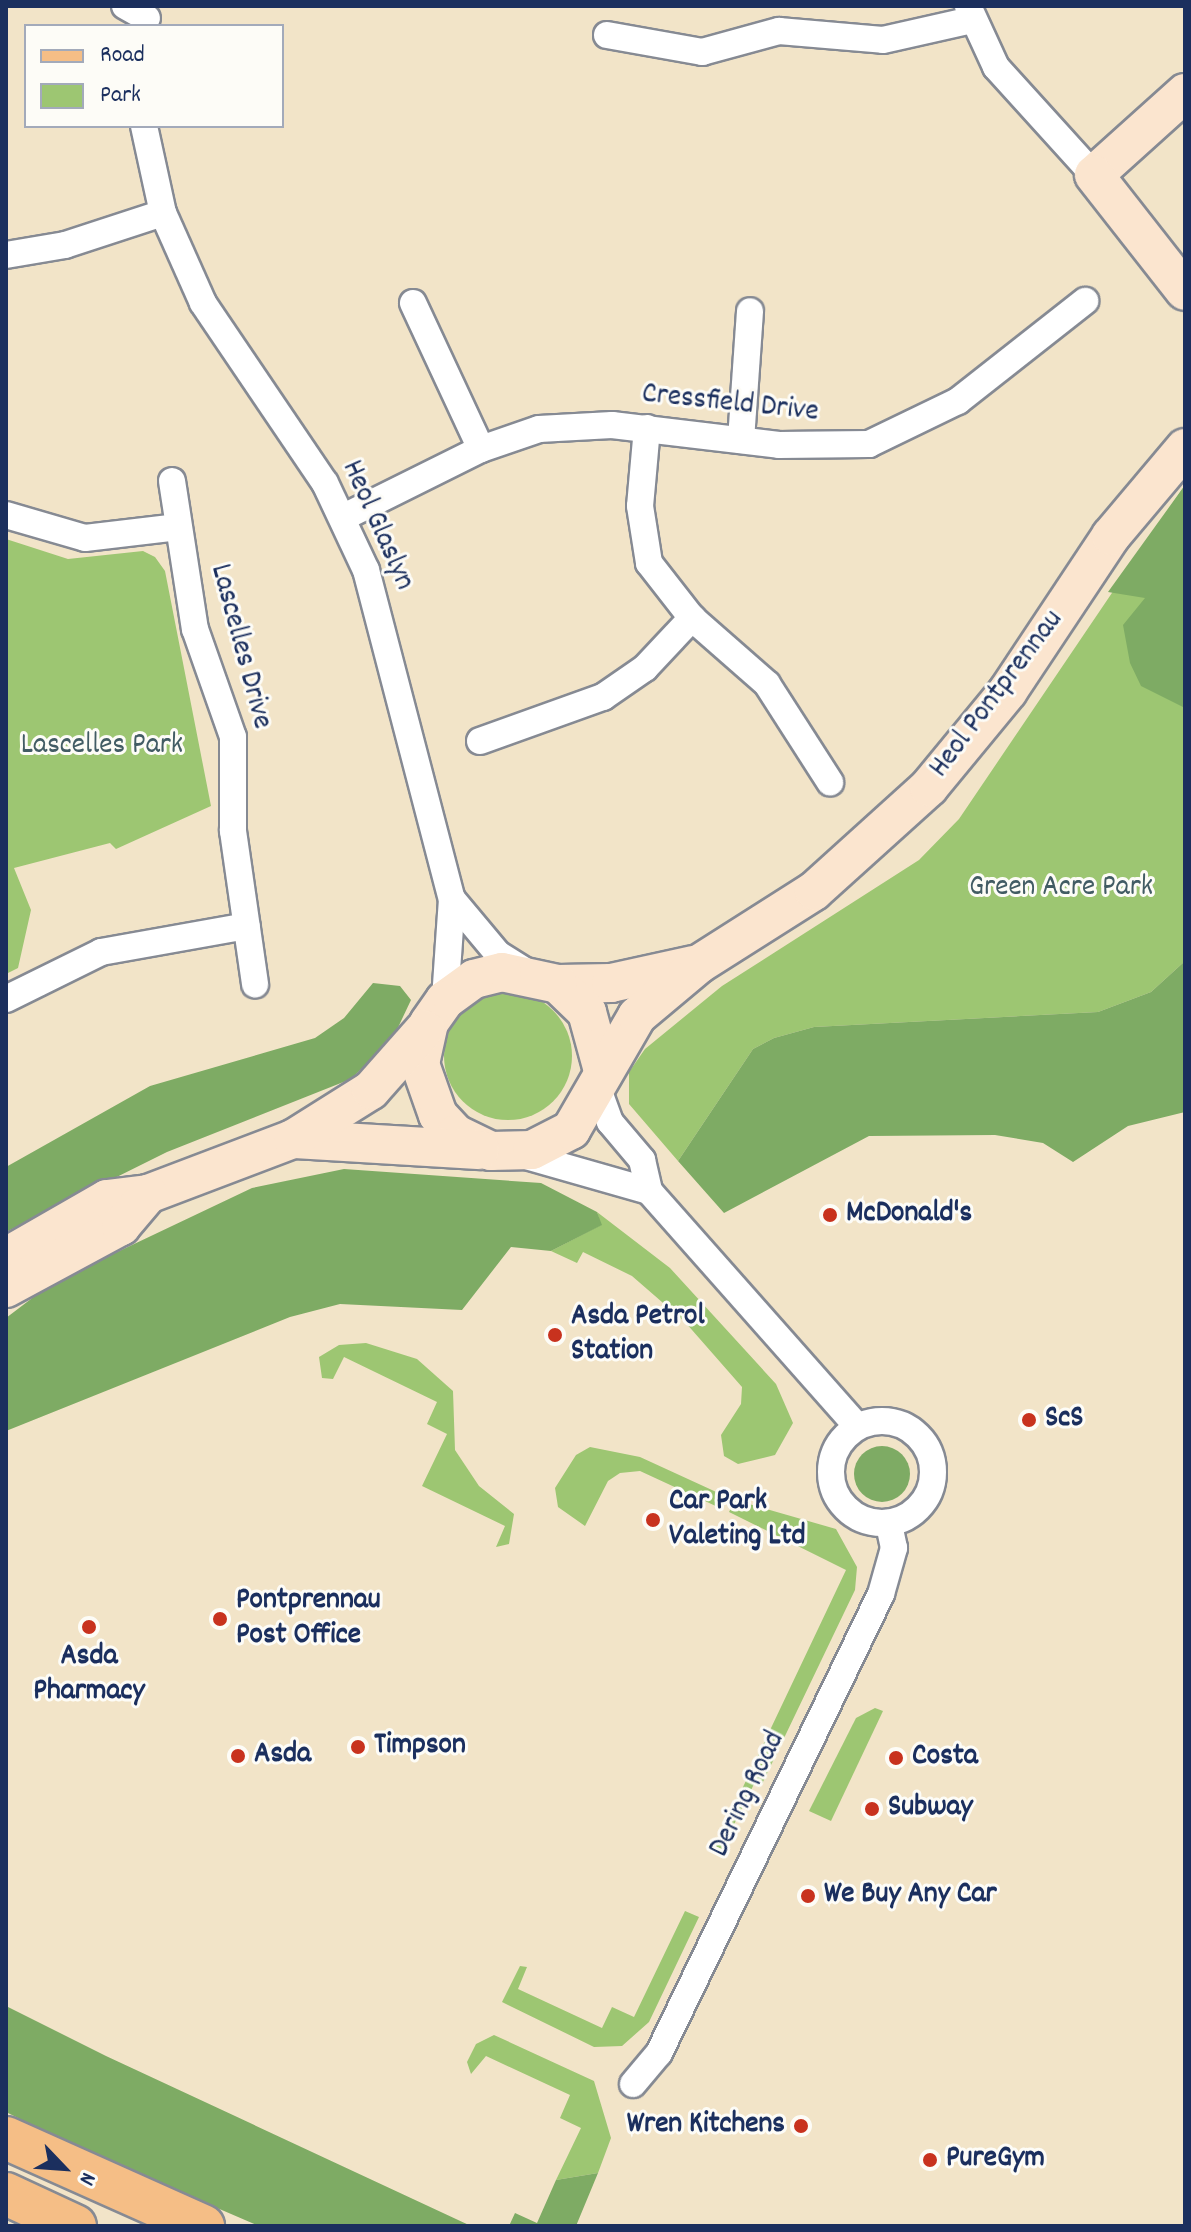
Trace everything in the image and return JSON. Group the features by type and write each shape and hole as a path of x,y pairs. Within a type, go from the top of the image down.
{"main road":[{"path":"6,2138 203,2226"},
{"path":"6,2194 75,2226"}],"street":[{"path":"607,35 702,52 779,31 883,40 970,13 996,67 1094,175 1185,291"},
{"path":"1094,175 1185,93"},
{"name":"Heol Glaslyn","path":"144,128 163,213 203,303 344,517 393,656 452,899 437,1012"},
{"path":"6,255 65,245 163,213"},
{"name":"Cressfield Drive","path":"344,517 481,449 539,429 647,428 741,440 869,444 958,401 1085,301"},
{"path":"413,303 481,449"},
{"path":"741,440 750,311"},
{"path":"647,428 642,536 649,563 692,618 767,684 830,782"},
{"name":"Heol Pontprennau","path":"600,1078 637,1016 699,964 814,891 929,787 1008,691 1111,536 1185,448"},
{"name":"Lascelles Drive","path":"172,481 195,629 233,737 233,831 255,984"},
{"path":"6,515 56,535 85,538 178,527"},
{"path":"480,741 603,697 645,668 692,618"},
{"name":"Heol Glaslyn","path":"452,899 498,954 543,978"},
{"path":"6,999 101,952 247,926"},
{"name":"Heol Pontprennau","path":"543,978 611,983 699,964"},
{"path":"6,1257 107,1199 148,1194 293,1139 371,1090 409,1056 437,1012 474,979 543,978 587,1012 610,1122 642,1160 649,1191 857,1426"},
{"path":"437,1012 420,1064 426,1093 456,1134 499,1152 532,1150 571,1130 600,1078"},
{"path":"293,1139 549,1158 649,1191"},
{"path":"6,1288 121,1226 148,1194"},
{"path":"889,1421 927,1447 933,1474 926,1499 889,1524 853,1513 833,1489 832,1456 857,1426 889,1421"},
{"name":"Dering Road","path":"633,2084 659,2053 881,1594 894,1548 889,1524"}],"green space":[{"name":"Green Acre Park","path":"1185,485 1185,961 1151,992 1098,1012 814,1027 774,1038 753,1049 678,1161 629,1104 629,1072 645,1049 722,986 919,860 959,819"},
{"path":"1185,485 1185,708 1141,686 1130,663 1123,625 1145,598 1108,592"},
{"name":"Lascelles Park","path":"6,539 68,559 143,551 155,557 165,571 211,806 116,849 110,843 14,868 31,910 18,968 6,974"},
{"path":"1185,961 1185,1112 1128,1126 1073,1162 1043,1143 995,1135 869,1136 724,1213 678,1161 753,1049 774,1038 814,1027 1098,1012 1151,992"},
{"path":"373,983 400,986 411,1000 393,1038 351,1079 167,1152 6,1232 6,1167 150,1086 315,1038 344,1018"},
{"path":"508,992 533,997 553,1011 567,1031 572,1056 567,1081 553,1101 533,1115 508,1120 483,1115 463,1101 449,1081 444,1056 449,1031 463,1011 483,997"},
{"path":"344,1169 541,1183 597,1212 602,1225 551,1251 511,1247 462,1310 340,1304 290,1317 6,1431 6,1318 52,1283 252,1188"},
{"path":"597,1212 670,1268 776,1384 793,1423 775,1455 738,1464 724,1456 721,1435 741,1404 742,1387 685,1322 632,1276 583,1252 577,1263 551,1251 601,1225"},
{"path":"366,1343 417,1359 453,1391 455,1450 479,1486 514,1514 509,1544 496,1547 505,1526 422,1486 447,1434 427,1424 437,1402 344,1357 333,1379 322,1378 319,1357 339,1345"},
{"path":"882,1446 902,1454 910,1474 902,1494 882,1502 862,1494 854,1474 862,1454"},
{"path":"590,1447 640,1457 725,1496 720,1508 640,1471 620,1473 608,1481 585,1526 558,1507 555,1488 576,1455"},
{"path":"735,1500 836,1529 857,1567 855,1590 762,1784 755,1782 722,1849 715,1846 846,1570 729,1512"},
{"path":"875,1708 883,1711 831,1821 809,1811 856,1718"},
{"path":"685,1911 699,1917 649,2022 622,2046 594,2047 502,2002 520,1966 527,1967 518,1989 602,2028 612,2007 634,2017"},
{"path":"6,2006 106,2056 471,2226 259,2226 78,2148 6,2112"},
{"path":"494,2035 594,2081 611,2138 598,2173 556,2180 581,2128 560,2118 570,2095 486,2056 471,2074 467,2062 476,2044"},
{"path":"598,2173 576,2226 509,2226 515,2213 537,2223 556,2180"}],"place":[{"name":"McDonald's","path":"830,1215"},
{"name":"Asda Petrol Station","path":"555,1335"},
{"name":"ScS","path":"1029,1420"},
{"name":"Car Park Valeting Ltd","path":"653,1520"},
{"name":"Pontprennau Post Office","path":"220,1619"},
{"name":"Asda Pharmacy","path":"89,1627"},
{"name":"Timpson","path":"358,1747"},
{"name":"Asda","path":"238,1756"},
{"name":"Costa","path":"896,1758"},
{"name":"Subway","path":"872,1809"},
{"name":"We Buy Any Car","path":"808,1896"},
{"name":"Wren Kitchens","path":"801,2126"},
{"name":"PureGym","path":"930,2160"}]}
